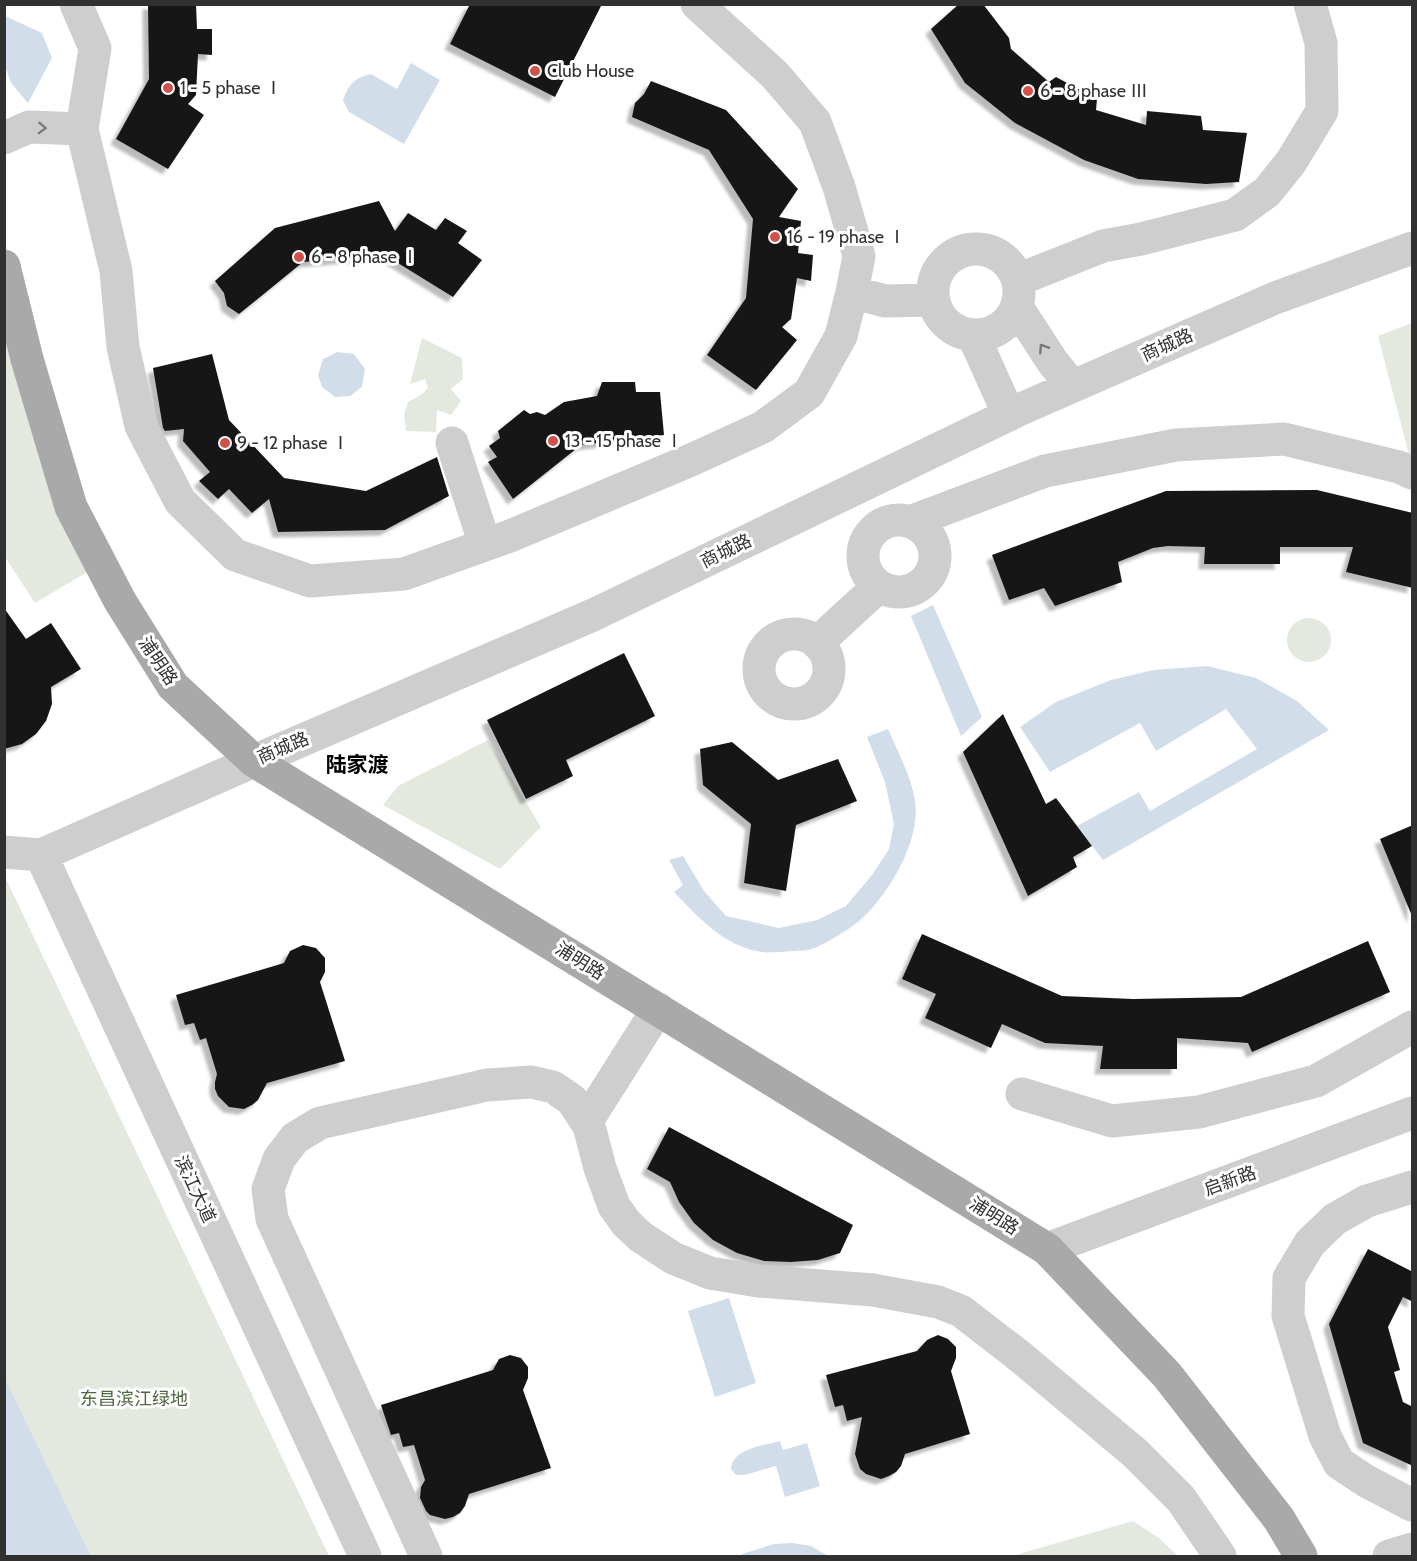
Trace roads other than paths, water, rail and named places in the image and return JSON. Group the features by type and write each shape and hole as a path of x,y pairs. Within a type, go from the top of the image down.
{"main road":[{"name":"浦明路","path":"4,266 27,359 72,507 120,601 173,686 254,761 1047,1249 1167,1375 1279,1519 1300,1557"}],"street":[{"path":"76,4 94,48 82,129 116,272 123,347 141,426 180,501 235,555 310,580 404,574 485,544 691,460 763,427 809,393 842,336 859,256 839,187 815,122 776,75 697,4"},
{"path":"1072,386 1052,361 1018,293 1011,266 1001,256 988,250 973,248 959,252 946,260 938,272 933,286 933,300 939,314 947,324 959,332 973,335 987,334 1000,328 1010,319 1018,293 1103,246 1235,215 1267,192 1291,162 1322,111 1321,43 1310,4"},
{"path":"4,138 29,127 82,129"},
{"name":"商城路","path":"40,855 593,615 1072,386 1275,298 1413,248"},
{"path":"852,292 885,301 933,300"},
{"path":"973,335 1009,415"},
{"path":"910,522 1045,471 1176,445 1284,439 1399,467 1413,473"},
{"path":"452,443 485,544"},
{"path":"849,492 878,526"},
{"path":"899,520 910,522 921,527 934,548 935,560 932,572 919,586 902,592 890,592 870,578 864,567 862,556 864,545 878,526 899,520"},
{"path":"818,643 879,586"},
{"path":"4,852 40,855"},
{"name":"滨江大道","path":"40,855 365,1557"},
{"path":"587,1122 658,1009"},
{"path":"1022,1094 1112,1121 1199,1112 1316,1081 1413,1027"},
{"path":"426,1557 272,1219 268,1189 279,1159 295,1137 320,1123 487,1085 531,1082 553,1087 572,1100 587,1122 614,1206 641,1238 673,1258 710,1273 758,1281 873,1290 938,1302 961,1311 1018,1355 1135,1453 1181,1499 1220,1557"},
{"name":"启新路","path":"1047,1249 1413,1113"},
{"path":"1413,1188 1367,1201 1335,1219 1310,1243 1289,1278 1288,1316 1325,1436 1340,1463 1366,1481 1413,1505"},
{"path":"1389,1557 1413,1549"}],"place":[{"name":"Club House","path":"535,71"},
{"name":"1 - 5 phase Ⅰ","path":"168,88"},
{"name":"6 - 8 phase Ⅲ","path":"1028,91"},
{"name":"16 - 19 phase Ⅰ","path":"775,237"},
{"name":"6 - 8 phase Ⅰ","path":"299,257"},
{"name":"13 - 15 phase Ⅰ","path":"553,441"},
{"name":"9 - 12 phase Ⅰ","path":"225,443"}],"district":[{"name":"陆家渡","path":"357,765"}],"park label":[{"name":"东昌滨江绿地","path":"134,1399"}]}
